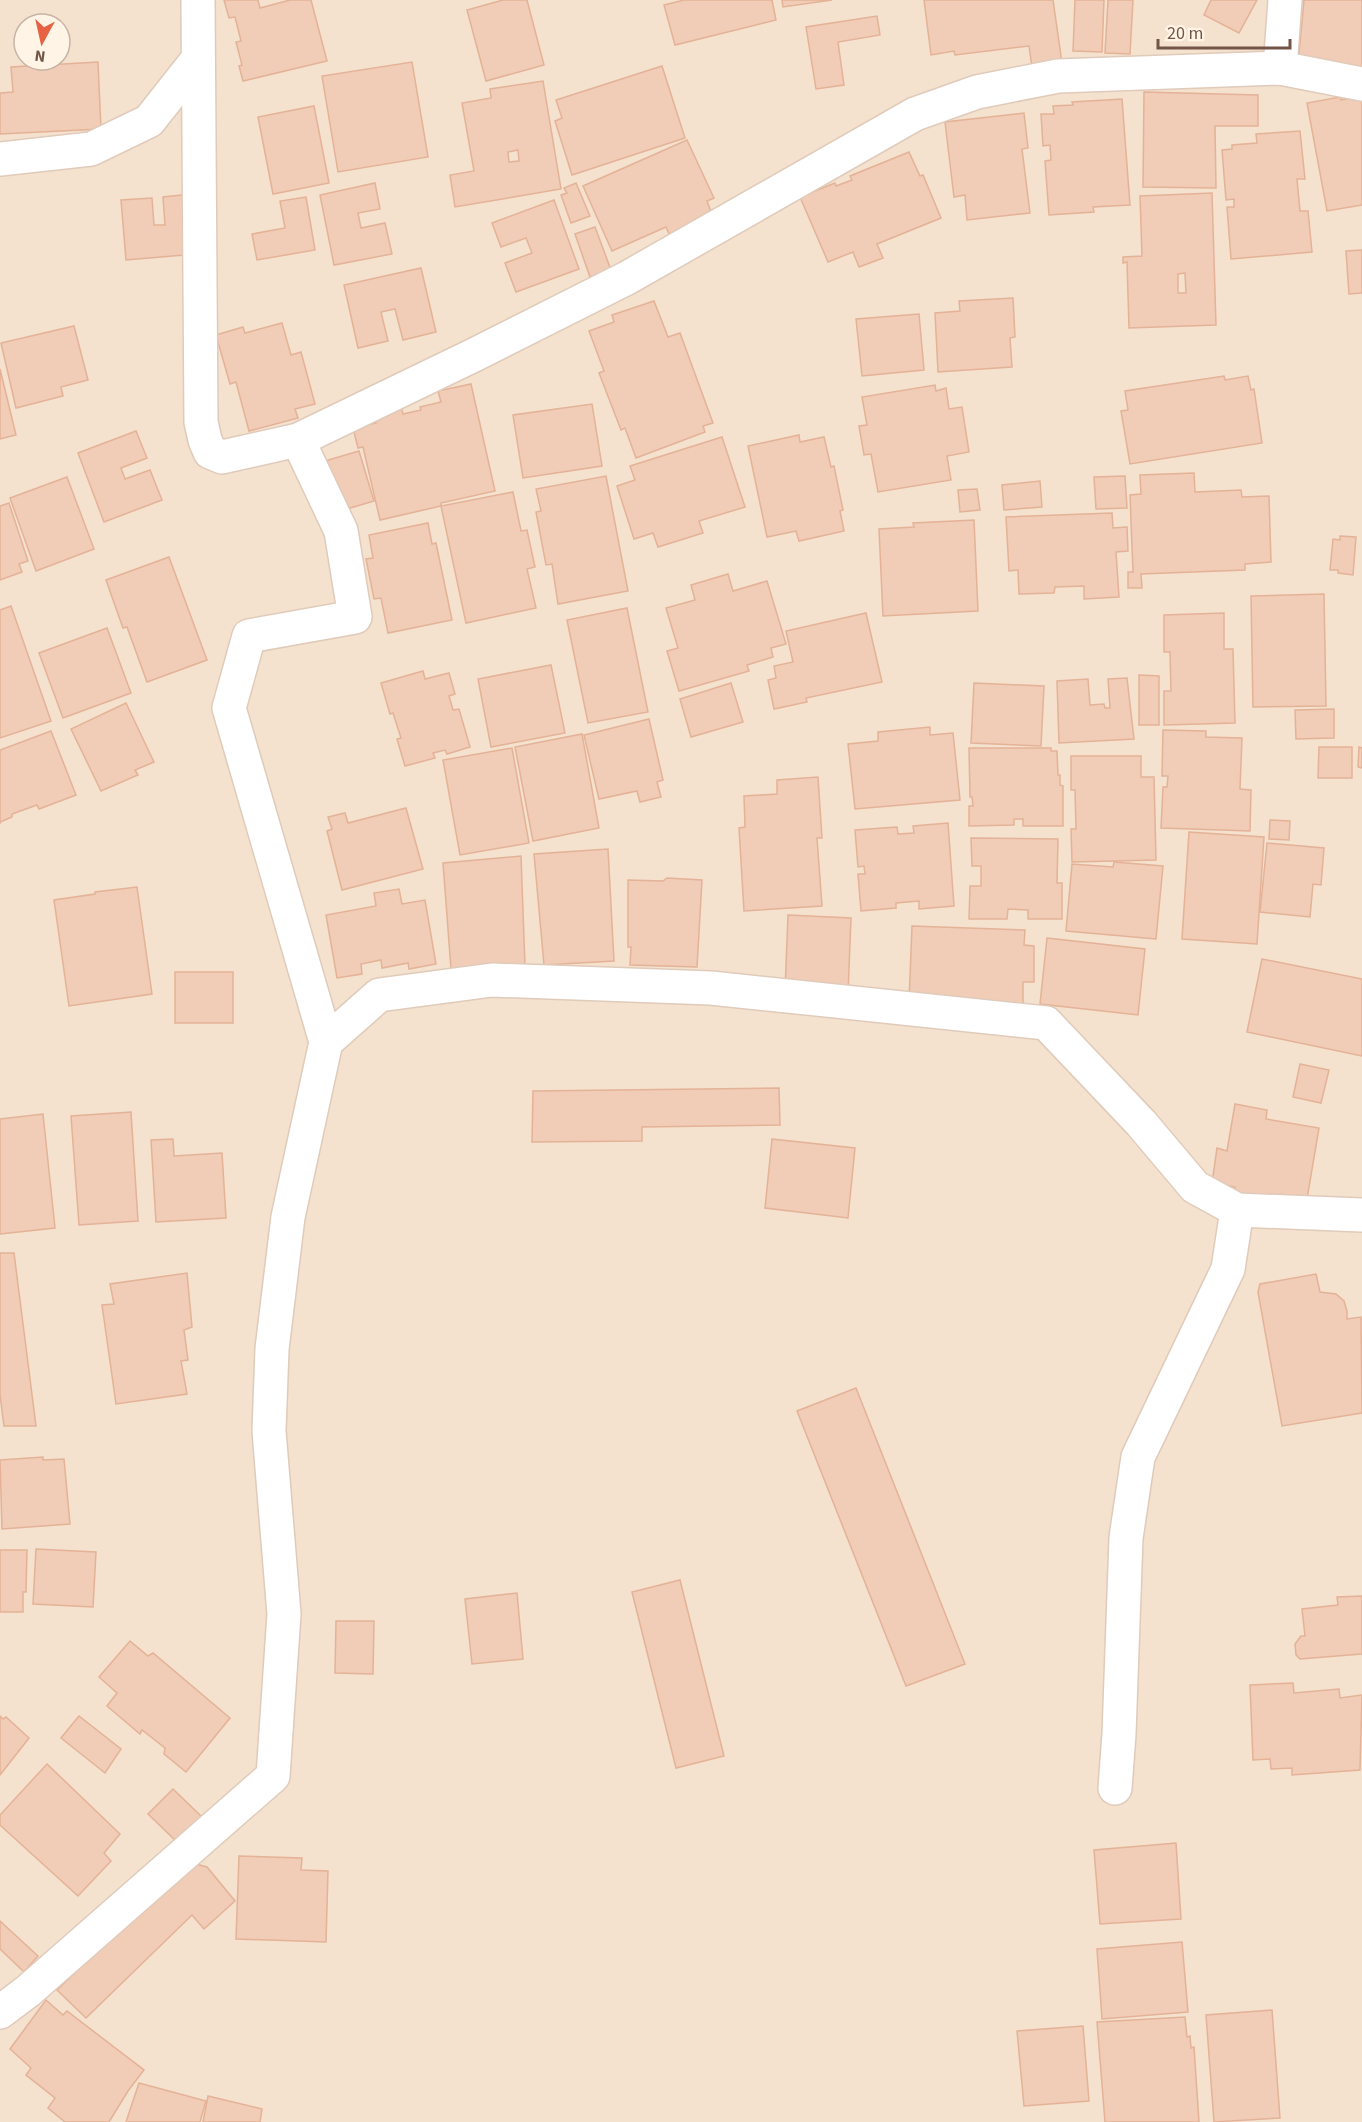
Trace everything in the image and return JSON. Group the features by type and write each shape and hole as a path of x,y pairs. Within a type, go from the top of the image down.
{"street":[{"path":"198,0 201,422 210,452 222,457 298,440 474,355 627,278 915,114 977,92 1058,76 1280,68 1362,84"},
{"path":"1280,68 1285,0"},
{"path":"0,159 91,149 149,120 198,60"},
{"path":"0,2012 273,1776 284,1614 269,1431 272,1349 288,1217 326,1042 229,708 249,636 355,618 341,531 298,440"},
{"path":"326,1042 379,995 492,980 711,988 1046,1023 1141,1123 1196,1187 1237,1209 1362,1215"},
{"path":"1115,1788 1126,1538 1138,1457 1228,1269 1237,1209"}],"shaded area":[{"path":"0,0 1362,0 1362,2122 0,2122"}],"building":[{"path":"224,0 258,0 260,8 290,0 311,0 327,61 243,81 239,66 242,65 236,42 241,41 235,17 229,18"},
{"path":"503,0 527,0 544,65 486,81 467,10"},
{"path":"684,0 772,0 776,20 675,45 664,5"},
{"path":"782,0 832,0 783,7"},
{"path":"924,0 1053,0 1062,63 1032,67 1029,46 955,55 954,51 931,55"},
{"path":"1075,0 1104,0 1102,52 1073,51"},
{"path":"1108,0 1133,0 1130,54 1105,53"},
{"path":"1211,0 1257,0 1239,33 1204,15"},
{"path":"1304,0 1362,0 1362,70 1298,64"},
{"path":"877,16 880,35 838,42 844,85 816,89 806,27"},
{"path":"98,62 101,129 0,134 0,93 13,92 11,67 12,72 72,72 72,63"},
{"path":"412,62 428,157 338,172 322,76"},
{"path":"662,66 685,138 572,175 555,121 562,118 556,100"},
{"path":"543,81 561,189 455,207 450,175 474,171 462,103 491,98 490,89","holes":["518,150 519,161 509,162 508,152"]},
{"path":"1144,92 1258,95 1258,126 1215,126 1216,188 1143,187"},
{"path":"1362,96 1362,205 1327,211 1307,103"},
{"path":"1122,99 1130,205 1093,207 1094,212 1049,215 1045,161 1051,160 1050,145 1043,146 1041,114 1054,114 1053,106 1073,105 1072,102"},
{"path":"314,106 329,183 273,194 258,117"},
{"path":"1024,113 1028,148 1022,149 1030,213 967,220 965,195 954,197 945,122"},
{"path":"1300,131 1305,179 1297,179 1300,211 1308,211 1312,252 1231,259 1227,207 1234,207 1234,199 1226,200 1222,150 1232,149 1232,145 1257,143 1256,134"},
{"path":"687,140 714,198 707,201 713,217 670,236 666,227 612,251 583,186"},
{"path":"909,152 920,176 923,175 941,218 877,244 883,258 859,267 853,252 828,262 800,197 835,183 836,186 852,180 850,176"},
{"path":"375,183 380,209 358,213 361,228 385,223 392,254 334,265 320,195"},
{"path":"576,183 590,216 571,223 561,195 567,193 564,188"},
{"path":"1212,193 1216,325 1129,328 1127,262 1123,263 1123,257 1142,256 1140,196","holes":["1185,273 1186,293 1178,293 1178,274"]},
{"path":"191,194 196,254 126,260 121,200 152,198 154,225 165,225 163,197"},
{"path":"306,197 315,250 257,260 252,234 285,228 280,201"},
{"path":"554,200 579,269 516,292 505,263 532,253 526,238 501,247 492,223"},
{"path":"595,227 611,270 590,277 575,234"},
{"path":"1362,250 1362,293 1349,294 1346,251"},
{"path":"421,268 436,332 403,340 395,309 381,312 388,341 358,348 344,285"},
{"path":"1013,298 1015,337 1010,338 1012,367 938,372 935,313 960,311 959,301"},
{"path":"654,301 668,337 680,333 713,423 703,426 705,432 636,458 625,428 621,430 599,373 604,371 589,331 614,322 612,315"},
{"path":"919,314 924,370 862,376 856,319"},
{"path":"282,323 291,355 301,352 315,404 295,409 298,418 249,431 236,382 230,384 216,335 243,327 245,333"},
{"path":"74,326 88,380 61,387 63,396 16,408 1,343"},
{"path":"0,369 16,435 0,439"},
{"path":"1224,376 1225,380 1248,376 1251,390 1254,389 1262,443 1130,464 1121,411 1128,410 1125,391"},
{"path":"471,384 495,491 380,520 363,447 358,448 353,428 376,423 374,413 401,407 403,414 421,410 420,407 441,402 438,391"},
{"path":"935,385 936,391 946,388 949,409 962,407 969,452 947,456 951,480 878,492 871,454 864,455 859,426 867,425 862,397"},
{"path":"592,404 602,466 523,478 513,415"},
{"path":"136,431 147,458 121,468 125,479 150,470 162,500 104,522 78,453"},
{"path":"799,435 800,442 824,437 831,467 834,466 843,510 840,511 844,531 799,541 796,531 767,537 748,446"},
{"path":"722,437 745,507 699,521 703,533 658,547 653,533 634,539 617,486 635,480 630,466"},
{"path":"359,451 374,501 340,511 325,461"},
{"path":"1194,473 1195,492 1241,490 1242,497 1269,496 1271,562 1245,564 1245,570 1141,574 1142,588 1128,588 1128,572 1133,572 1130,495 1141,494 1140,475"},
{"path":"606,476 628,591 558,604 552,564 546,565 536,512 541,511 536,489"},
{"path":"1125,476 1127,508 1096,509 1094,477"},
{"path":"67,477 94,549 36,571 10,498"},
{"path":"1040,481 1042,507 1004,510 1002,485"},
{"path":"977,489 980,510 960,512 958,490"},
{"path":"513,492 521,531 527,530 535,567 527,569 536,608 466,623 441,506"},
{"path":"9,503 28,561 19,564 22,572 0,580 0,506"},
{"path":"1112,513 1113,528 1127,527 1128,551 1116,552 1119,597 1084,599 1084,586 1055,587 1054,593 1019,594 1018,570 1009,571 1006,517"},
{"path":"974,520 978,611 883,616 879,529 914,527 913,523"},
{"path":"428,523 432,544 436,543 452,620 388,633 381,598 374,599 366,559 373,558 369,535"},
{"path":"1340,536 1356,537 1353,575 1330,570 1333,539 1340,540"},
{"path":"169,557 207,660 147,682 127,627 123,628 106,580"},
{"path":"728,574 733,591 767,581 786,644 771,648 773,657 747,665 749,671 679,691 667,651 678,648 666,608 695,600 691,585"},
{"path":"1324,594 1326,706 1253,707 1251,596"},
{"path":"11,606 51,721 0,738 0,610"},
{"path":"627,608 648,712 588,723 567,620"},
{"path":"866,613 882,682 806,698 807,702 774,709 768,680 776,678 774,666 793,662 786,631"},
{"path":"1224,613 1224,649 1233,649 1235,723 1164,725 1164,691 1171,691 1170,652 1164,652 1164,615"},
{"path":"107,628 131,693 63,718 39,653"},
{"path":"551,665 565,733 491,747 478,679"},
{"path":"423,671 425,679 449,673 455,694 449,696 453,710 459,709 470,747 447,754 445,750 433,753 435,758 405,766 397,739 401,738 393,713 390,714 381,683"},
{"path":"1139,675 1159,676 1159,725 1139,725"},
{"path":"1127,678 1134,739 1059,743 1057,681 1088,679 1090,705 1104,704 1105,708 1110,708 1108,679"},
{"path":"731,683 743,722 691,737 680,699"},
{"path":"974,683 1044,686 1041,746 971,743"},
{"path":"126,703 154,762 135,770 138,775 101,791 71,729"},
{"path":"1334,709 1334,738 1296,739 1295,710"},
{"path":"649,719 663,780 657,782 661,797 640,802 637,791 599,799 584,735"},
{"path":"930,727 930,735 953,733 960,800 855,809 848,744 878,741 878,732"},
{"path":"1163,730 1206,731 1206,737 1242,738 1240,789 1251,790 1250,831 1161,828 1163,787 1167,787 1168,776 1162,776"},
{"path":"51,731 76,795 39,809 37,805 12,814 12,817 0,822 0,750"},
{"path":"582,734 599,828 533,841 515,747"},
{"path":"1319,747 1352,747 1352,778 1318,778"},
{"path":"1359,747 1362,748 1362,768 1358,767"},
{"path":"512,748 529,843 460,855 443,760"},
{"path":"969,748 1051,748 1051,751 1057,751 1058,775 1060,775 1060,785 1063,786 1063,826 1023,826 1023,819 1014,819 1014,825 969,826 969,806 973,806 972,797 970,797"},
{"path":"1071,756 1141,756 1141,777 1154,777 1156,860 1072,862 1071,829 1076,829 1075,790 1071,790"},
{"path":"818,777 822,838 817,838 822,906 744,911 739,828 745,827 744,796 777,794 777,780"},
{"path":"406,808 423,869 342,890 327,831 332,829 328,817 345,813 348,823"},
{"path":"1270,820 1290,821 1289,840 1269,839"},
{"path":"948,823 954,906 919,909 919,901 896,903 896,908 861,911 858,874 865,874 864,866 858,867 855,830 897,827 898,834 914,833 913,826"},
{"path":"1189,832 1264,837 1257,944 1182,939"},
{"path":"971,838 1058,839 1057,883 1062,883 1062,919 1028,919 1028,910 1008,909 1007,919 969,919 970,886 981,886 981,866 972,866"},
{"path":"1267,843 1324,848 1321,885 1313,884 1310,917 1260,912"},
{"path":"608,849 614,961 544,965 534,854"},
{"path":"521,856 525,966 451,969 443,863"},
{"path":"1114,862 1163,866 1156,939 1066,931 1072,864 1113,867"},
{"path":"667,878 702,880 697,967 630,965 628,880 663,881"},
{"path":"137,887 152,994 69,1006 54,900"},
{"path":"399,889 402,904 425,900 436,964 409,969 408,963 382,968 381,960 361,964 362,974 337,978 326,915 376,906 374,893"},
{"path":"788,915 851,918 848,994 785,992"},
{"path":"912,926 1025,930 1024,945 1034,946 1034,982 1023,982 1023,1006 909,1002"},
{"path":"1047,938 1145,949 1138,1015 1040,1004"},
{"path":"1262,959 1362,979 1362,1056 1247,1032"},
{"path":"175,972 233,972 233,1023 175,1023"},
{"path":"1300,1064 1329,1070 1321,1103 1293,1097"},
{"path":"779,1088 780,1125 642,1127 642,1141 532,1142 533,1091"},
{"path":"1235,1104 1267,1110 1266,1119 1319,1128 1307,1199 1271,1194 1270,1201 1234,1194 1235,1187 1212,1183 1217,1148 1227,1151"},
{"path":"131,1112 138,1221 79,1225 71,1116"},
{"path":"43,1114 55,1228 0,1234 0,1119"},
{"path":"173,1139 174,1156 222,1153 226,1218 156,1222 151,1140"},
{"path":"772,1139 855,1148 848,1218 765,1208"},
{"path":"0,1253 14,1253 36,1426 4,1426 0,1395"},
{"path":"187,1273 192,1327 184,1330 188,1360 181,1361 187,1394 116,1404 102,1305 114,1304 110,1284"},
{"path":"1316,1274 1320,1292 1336,1294 1344,1301 1347,1319 1361,1317 1362,1413 1282,1426 1258,1292 1260,1284"},
{"path":"856,1388 965,1664 906,1686 797,1411"},
{"path":"43,1457 43,1460 64,1459 70,1524 2,1529 0,1460"},
{"path":"36,1549 96,1552 93,1607 33,1604"},
{"path":"0,1550 27,1550 23,1612 0,1612"},
{"path":"680,1580 724,1756 676,1768 632,1592"},
{"path":"517,1593 523,1659 472,1664 465,1599"},
{"path":"1362,1596 1362,1654 1300,1659 1296,1655 1295,1644 1301,1636 1305,1636 1302,1609 1338,1605 1337,1597"},
{"path":"336,1621 374,1621 373,1674 335,1673"},
{"path":"130,1641 148,1656 153,1653 230,1718 186,1772 164,1754 165,1748 142,1730 140,1734 107,1706 117,1693 99,1677"},
{"path":"1293,1683 1294,1693 1339,1689 1340,1698 1362,1695 1360,1770 1292,1775 1292,1768 1271,1769 1270,1759 1253,1760 1250,1685"},
{"path":"0,1716 3,1719 6,1717 29,1738 0,1775"},
{"path":"79,1716 121,1749 105,1773 61,1738"},
{"path":"47,1764 120,1834 104,1853 111,1861 78,1896 0,1825 0,1815"},
{"path":"173,1789 202,1817 177,1842 148,1814"},
{"path":"1176,1843 1181,1919 1100,1924 1094,1850"},
{"path":"239,1856 302,1858 301,1870 328,1871 326,1942 236,1939"},
{"path":"196,1864 207,1867 235,1901 204,1929 192,1915 86,2018 57,1990 174,1875"},
{"path":"0,1921 38,1956 24,1972 0,1949"},
{"path":"1182,1942 1188,2012 1102,2019 1097,1949"},
{"path":"46,2000 63,2015 67,2011 144,2070 109,2122 65,2122 48,2108 55,2098 26,2075 31,2068 10,2049"},
{"path":"1272,2010 1280,2118 1214,2122 1206,2015"},
{"path":"1185,2017 1187,2037 1190,2036 1191,2048 1194,2047 1199,2122 1105,2122 1097,2022"},
{"path":"1083,2026 1089,2101 1024,2106 1017,2031"},
{"path":"139,2083 206,2101 200,2122 126,2122"},
{"path":"208,2096 262,2109 260,2122 203,2122"}]}
